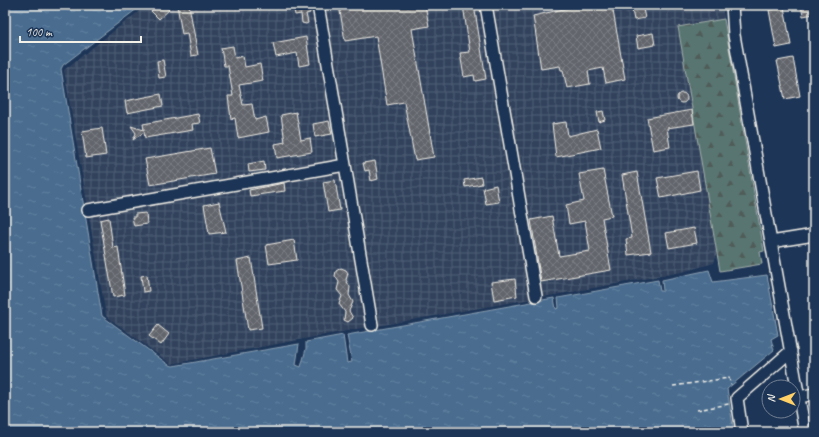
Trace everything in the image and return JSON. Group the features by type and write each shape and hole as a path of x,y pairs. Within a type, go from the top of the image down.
{"street":[{"path":"318,5 372,325"},
{"path":"486,5 536,296"},
{"path":"732,5 734,35 796,379"},
{"path":"88,210 345,165"},
{"path":"771,242 814,235"},
{"path":"742,432 737,398 791,351"},
{"path":"801,397 814,394"},
{"path":"801,409 805,432"}],"path":[{"path":"673,386 729,378 731,385"},
{"path":"697,410 730,404"}],"shaded area":[{"path":"147,5 313,5 338,157 335,161 87,203 64,70"},
{"path":"323,5 482,5 531,299 377,326"},
{"path":"492,5 722,5 724,19 678,28 717,252 714,263 682,272 543,297"},
{"path":"338,173 342,176 367,327 171,364 106,316 89,216"}],"green space":[{"path":"724,19 764,251 760,252 762,264 720,271 678,27"}],"water":[{"path":"5,5 142,5 63,65 61,69 102,316 169,365 173,366 299,344 296,365 301,367 306,349 306,342 343,335 347,363 352,362 347,335 554,298 556,309 559,308 558,298 658,280 660,291 663,291 662,280 709,270 713,282 767,275 778,335 771,339 774,350 727,389 734,432 5,432"}],"building":[{"path":"158,5 164,5 169,10 159,19 151,11"},
{"path":"177,5 189,5 198,55 191,56 187,33 182,34"},
{"path":"293,5 309,5 310,13 306,14 308,23 302,23 301,14 295,15"},
{"path":"339,5 425,5 429,26 412,29 434,157 415,160 404,102 387,105 376,36 345,41"},
{"path":"463,5 474,5 486,79 475,81 474,75 464,77 460,53 470,52"},
{"path":"581,5 612,5 625,79 606,83 603,68 588,71 590,84 567,88 563,70 561,70 560,66 541,69 533,16"},
{"path":"631,5 642,5 645,18 634,20"},
{"path":"801,5 814,5 814,14 803,16"},
{"path":"784,7 791,45 776,48 769,10"},
{"path":"653,33 655,45 638,48 636,36"},
{"path":"306,37 310,64 299,66 297,53 276,57 273,43"},
{"path":"233,46 235,58 243,56 245,67 260,64 263,81 239,85 243,105 252,104 255,120 266,117 269,132 238,138 235,118 231,119 228,96 233,96 228,66 224,66 221,48"},
{"path":"793,58 800,96 785,99 777,61"},
{"path":"163,60 166,77 159,78 157,61"},
{"path":"680,93 684,93 687,98 684,103 680,103 677,100 677,96"},
{"path":"161,94 163,106 127,113 125,101"},
{"path":"692,110 694,124 667,128 670,147 653,150 647,118"},
{"path":"603,111 605,120 599,122 597,112"},
{"path":"296,112 301,140 310,138 312,152 277,158 275,144 285,142 281,115"},
{"path":"198,114 200,123 192,124 193,130 145,138 144,132 133,140 136,133 131,126 144,130 143,124"},
{"path":"329,121 332,134 315,137 313,124"},
{"path":"566,122 568,136 597,129 601,148 556,157 552,124"},
{"path":"102,128 106,155 86,158 82,131"},
{"path":"210,148 215,174 150,185 145,159"},
{"path":"264,161 265,170 249,172 248,164"},
{"path":"375,161 378,179 371,181 369,170 365,171 363,163"},
{"path":"603,170 612,216 602,218 611,270 541,282 531,220 552,216 559,256 590,251 585,221 569,224 566,205 584,201 579,174"},
{"path":"697,171 700,190 661,198 657,178"},
{"path":"637,172 651,252 628,255 626,239 632,238 622,175"},
{"path":"481,177 482,184 465,187 464,180"},
{"path":"335,180 340,210 328,212 323,182"},
{"path":"284,183 285,191 250,196 249,190"},
{"path":"496,185 499,202 486,204 483,188"},
{"path":"219,202 226,232 209,234 204,205"},
{"path":"146,213 147,224 134,226 132,217 135,217 135,214"},
{"path":"109,218 113,248 118,247 125,295 113,297 100,220"},
{"path":"694,228 697,243 669,248 666,233"},
{"path":"294,240 297,260 269,264 266,245"},
{"path":"251,258 262,328 248,330 237,261"},
{"path":"341,268 346,270 348,273 346,280 350,287 349,295 353,302 349,311 353,318 348,322 344,320 345,312 339,304 342,296 337,290 339,282 335,276 336,271"},
{"path":"147,275 149,291 143,292 141,276"},
{"path":"515,279 517,296 494,300 491,282"},
{"path":"158,325 169,334 161,345 149,336"}]}
